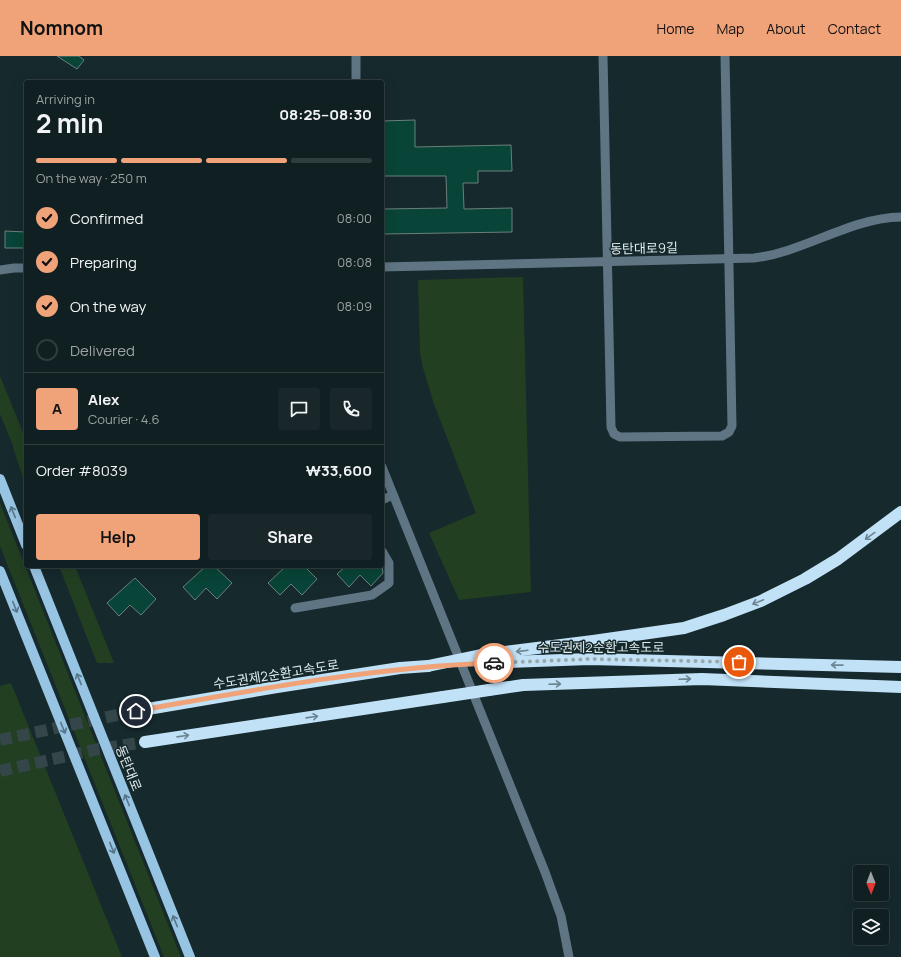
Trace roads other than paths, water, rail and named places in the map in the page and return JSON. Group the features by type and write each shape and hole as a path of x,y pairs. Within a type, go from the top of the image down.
{"highway":[{"path":"482,659 684,628 724,615 761,601 805,579 838,559 901,512"},
{"name":"수도권제2순환고속도로","path":"136,711 400,668 482,659 590,659 901,667"},
{"path":"145,742 523,685 702,679 901,687"},
{"path":"880,686 901,690"}],"main road":[{"path":"0,479 24,540"},
{"name":"동탄대로","path":"35,568 190,957"},
{"path":"0,571 155,957"}],"street":[{"path":"356,56 356,80"},
{"path":"603,56 611,427 614,434 620,437 722,436 729,432 732,426 725,56"},
{"name":"동탄대로9길","path":"384,267 754,258 776,255 864,223 893,217 901,217"},
{"path":"0,270 24,268"},
{"path":"384,472 545,872 561,916 569,957"},
{"path":"384,499 393,495"},
{"path":"295,608 372,595 389,583 389,564 384,555"}],"tunnel":[{"path":"0,740 136,711"},
{"path":"0,771 98,749 145,742"}]}
